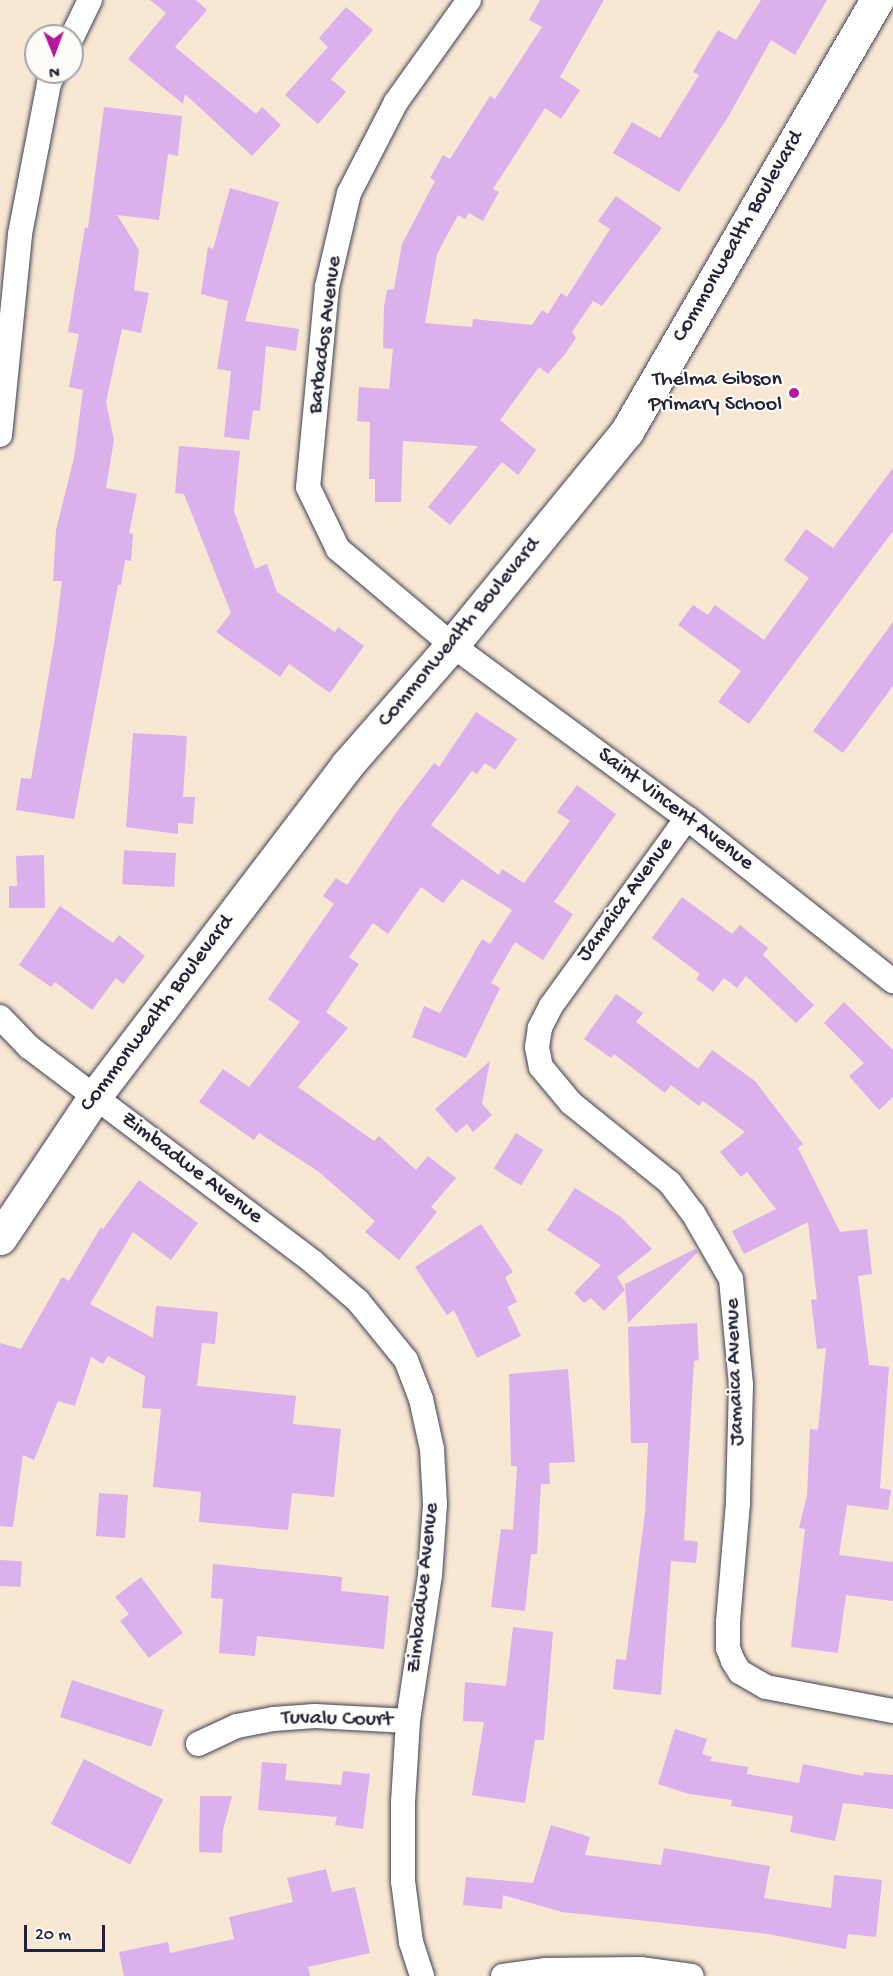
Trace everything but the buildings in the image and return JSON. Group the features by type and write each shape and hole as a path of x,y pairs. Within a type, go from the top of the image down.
{"street":[{"path":"78,24 90,0"},
{"name":"Barbados Avenue","path":"452,645 338,549 308,487 327,287 349,193 396,102 469,0"},
{"name":"Commonwealth Boulevard","path":"0,1238 95,1096 347,765 452,645 627,431 877,0"},
{"path":"0,435 20,234 49,84"},
{"name":"Saint Vincent Avenue","path":"452,645 687,818 893,981"},
{"name":"Jamaica Avenue","path":"687,818 551,1005 540,1028 537,1047 542,1067 572,1103 670,1183 693,1213 731,1279 741,1385 738,1503 728,1622 728,1648 733,1661 740,1672 766,1687 893,1710"},
{"name":"Zimbadwe Avenue","path":"0,1017 29,1047 313,1262 358,1301 406,1360 422,1399 430,1439 435,1504 430,1575 408,1721 403,1881 411,1942 422,1976"},
{"name":"Tuvalu Court","path":"198,1744 237,1726 273,1719 315,1716 408,1721"},
{"path":"503,1976 544,1970 640,1969 692,1976"}],"place":[{"name":"Thelma Gibson Primary School","path":"794,393"}]}
